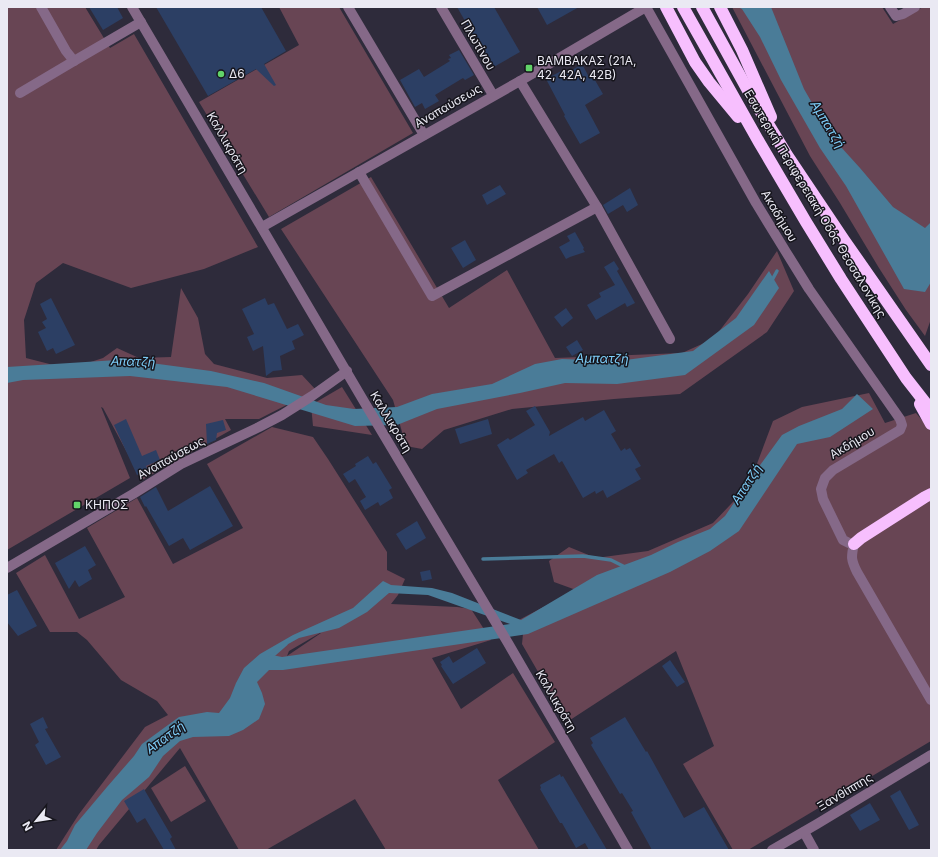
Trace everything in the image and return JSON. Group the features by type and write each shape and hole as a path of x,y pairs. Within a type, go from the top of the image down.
{"highway":[{"path":"666,7 695,62 709,82 759,142"},
{"name":"Εσωτερική Περιφερειακή Οδός Θεσσαλονίκης","path":"683,7 759,142 841,279 906,378 931,410"},
{"name":"Εσωτερική Περιφερειακή Οδός Θεσσαλονίκης","path":"702,7 750,94 787,155 931,365"},
{"path":"720,7 751,69 787,155"},
{"path":"906,378 931,424"},
{"path":"854,544 929,493"}],"street":[{"path":"41,7 66,51 74,61"},
{"name":"Καλλικράτη","path":"132,7 508,643 628,850"},
{"path":"348,7 424,135"},
{"name":"Πλωτίνου","path":"441,7 493,96"},
{"name":"Αναπαύσεως","path":"262,227 646,7"},
{"name":"Ακαδήμου","path":"646,7 756,203 809,289 900,418 902,425 900,430"},
{"path":"893,11 903,14 915,7"},
{"path":"20,93 141,22"},
{"path":"520,80 597,207 670,339"},
{"path":"359,172 432,296 597,207"},
{"name":"Αναπαύσεως","path":"7,568 182,464 282,415 347,372"},
{"name":"Ακδήμου","path":"854,544 843,540 823,499 821,489 825,478 833,470 900,430"},
{"path":"854,544 851,553 852,562 931,700"},
{"name":"Ξανθίππης","path":"772,850 931,755"},
{"path":"804,832 814,850"}],"shaded area":[{"path":"7,7 85,7 110,48 134,34 258,247 204,269 131,288 63,263 36,283 24,320 26,358 69,369 103,358 117,348 139,358 171,357 181,288 198,318 205,354 214,364 267,378 302,375 316,390 259,419 225,419 231,430 142,480 103,408 101,407 130,478 7,550"},
{"path":"279,7 339,7 413,133 269,217 199,102 299,45"},
{"path":"732,7 882,7 893,24 923,7 931,7 931,319 925,336 879,268 810,156"},
{"path":"371,177 449,308 507,270 555,358 682,353 713,339 748,294 777,251 794,291 767,332 680,394 512,409 444,430 422,449 406,446 393,400 281,229"},
{"path":"342,387 372,435 313,426 311,405"},
{"path":"869,393 885,423 916,413 931,431 931,741 748,850 733,850 683,764 714,746 676,651 567,722 522,644 523,634 515,622 576,590 554,582 549,561 569,547 596,558 648,551 713,523 749,485 773,421 802,407"},
{"path":"272,427 313,437 387,552 387,570 405,579 398,595 391,604 471,609 491,640 432,658 461,709 513,673 555,742 498,780 539,850 386,850 355,799 266,850 239,850 180,748 96,850 56,850 79,814 145,727 168,715 157,701 121,680 87,640 77,632 50,632 16,573 45,555 79,619 125,597 87,528 137,498 173,564 243,528 207,464","holes":["321,633 287,656 289,651"]},
{"path":"185,766 206,801 171,822 151,788"}],"water":[{"path":"738,7 771,7 804,89 831,136 893,207 925,228 931,222 931,282 925,292 904,289 846,186 820,148 781,80 760,37 742,9"},
{"path":"769,271 779,288 754,325 685,375 617,384 565,383 437,409 397,425 355,426 227,387 130,376 23,380 7,383 7,367 117,360 211,371 264,383 326,405 354,409 397,407 432,394 492,384 535,364 562,359 618,361 693,351 736,318"},
{"path":"857,394 873,409 830,437 797,444 739,531 710,551 670,572 528,634 283,670 269,670 257,682 265,704 259,719 243,730 229,736 193,737 180,741 163,756 149,777 122,800 86,850 60,850 67,841 75,825 134,756 142,744 179,717 207,712 219,713 230,698 244,668 260,654 293,635 353,608 383,581 391,585 432,588 452,593 521,620 597,575 651,555 710,529 725,516 782,435 799,426 842,409","holes":["389,593 428,595 510,624 282,657 272,655 299,638 339,628 367,612"]}],"building":[{"path":"89,7 117,7 123,18 103,30"},
{"name":"Δ6","path":"156,7 261,7 286,51 264,64 276,85 274,86 256,69 208,96"},
{"path":"457,7 494,7 520,52 492,68"},
{"path":"537,7 579,7 547,25"},
{"path":"459,50 474,75 465,80 463,78 435,95 439,101 425,109 422,103 415,107 400,80 419,69 424,77 450,61 448,59 451,58 449,55"},
{"path":"582,64 589,77 592,75 603,94 585,105 600,133 580,144 546,79 565,69 567,73"},
{"path":"500,185 506,194 487,205 482,195"},
{"path":"630,188 638,205 627,212 623,205 608,214 603,205"},
{"path":"575,232 585,252 566,259 559,247 570,241 567,236"},
{"path":"465,240 476,260 463,268 451,248"},
{"path":"614,261 619,269 617,271 635,303 627,307 625,303 596,320 587,305 601,297 599,293 615,285 604,267"},
{"path":"51,298 75,345 56,354 53,348 47,351 38,332 46,328 42,322 47,319 40,304"},
{"path":"265,298 268,305 274,303 287,329 298,324 304,335 292,341 295,349 280,356 282,370 273,371 266,376 263,346 253,351 247,337 254,334 242,309"},
{"path":"566,308 573,318 562,327 554,317"},
{"path":"577,340 583,350 572,356 566,347"},
{"path":"535,406 550,432 549,436 583,417 585,421 604,410 616,431 611,434 621,451 625,448 626,450 630,448 641,466 635,469 641,479 607,498 603,490 596,494 595,491 583,498 562,461 559,463 554,454 526,470 528,473 517,480 497,445 508,438 510,440 535,425 526,411"},
{"path":"126,419 142,456 156,450 160,460 146,466 148,470 137,475 114,425"},
{"path":"488,419 492,434 460,444 455,429"},
{"path":"223,420 226,430 217,433 216,440 207,444 206,424"},
{"path":"368,456 373,464 376,462 392,488 389,490 393,498 380,506 378,502 365,510 360,501 366,497 355,479 349,483 343,474"},
{"path":"210,486 233,526 190,550 183,538 169,546 140,497 156,487 168,511"},
{"path":"417,521 426,538 406,550 396,534"},
{"path":"85,546 96,565 88,570 92,579 79,587 75,580 69,589 55,563"},
{"path":"430,570 432,579 422,581 420,572"},
{"path":"17,590 37,626 18,636 7,622 7,595"},
{"path":"477,648 486,663 453,684 440,662 449,656 453,663"},
{"path":"670,660 685,682 677,687 662,666"},
{"path":"43,717 48,728 45,729 61,757 46,765 35,745 39,742 30,724"},
{"path":"625,717 646,752 647,751 684,818 704,807 729,850 652,850 631,812 633,811 622,793 620,794 591,745 593,743 590,738"},
{"path":"560,774 561,777 563,776 607,850 589,850 585,843 576,848 562,823 560,823 540,789 540,785"},
{"path":"144,789 172,837 170,839 176,850 164,850 145,818 137,823 124,801"},
{"path":"900,790 919,825 909,830 890,796"},
{"path":"870,803 880,820 860,831 850,815"}],"waterway":[{"name":"Αμπατζή","path":"771,282 777,271"},
{"name":"Απατζή","path":"483,559 583,556 611,560 627,568"},
{"name":"Απατζή","path":"270,658 286,644"}],"place":[{"name":"ΒΑΜΒΑΚΑΣ (21Α, 42, 42Α, 42Β)","path":"529,68"},
{"name":"Δ6","path":"221,74"},
{"name":"ΚΗΠΟΣ","path":"77,505"}]}
